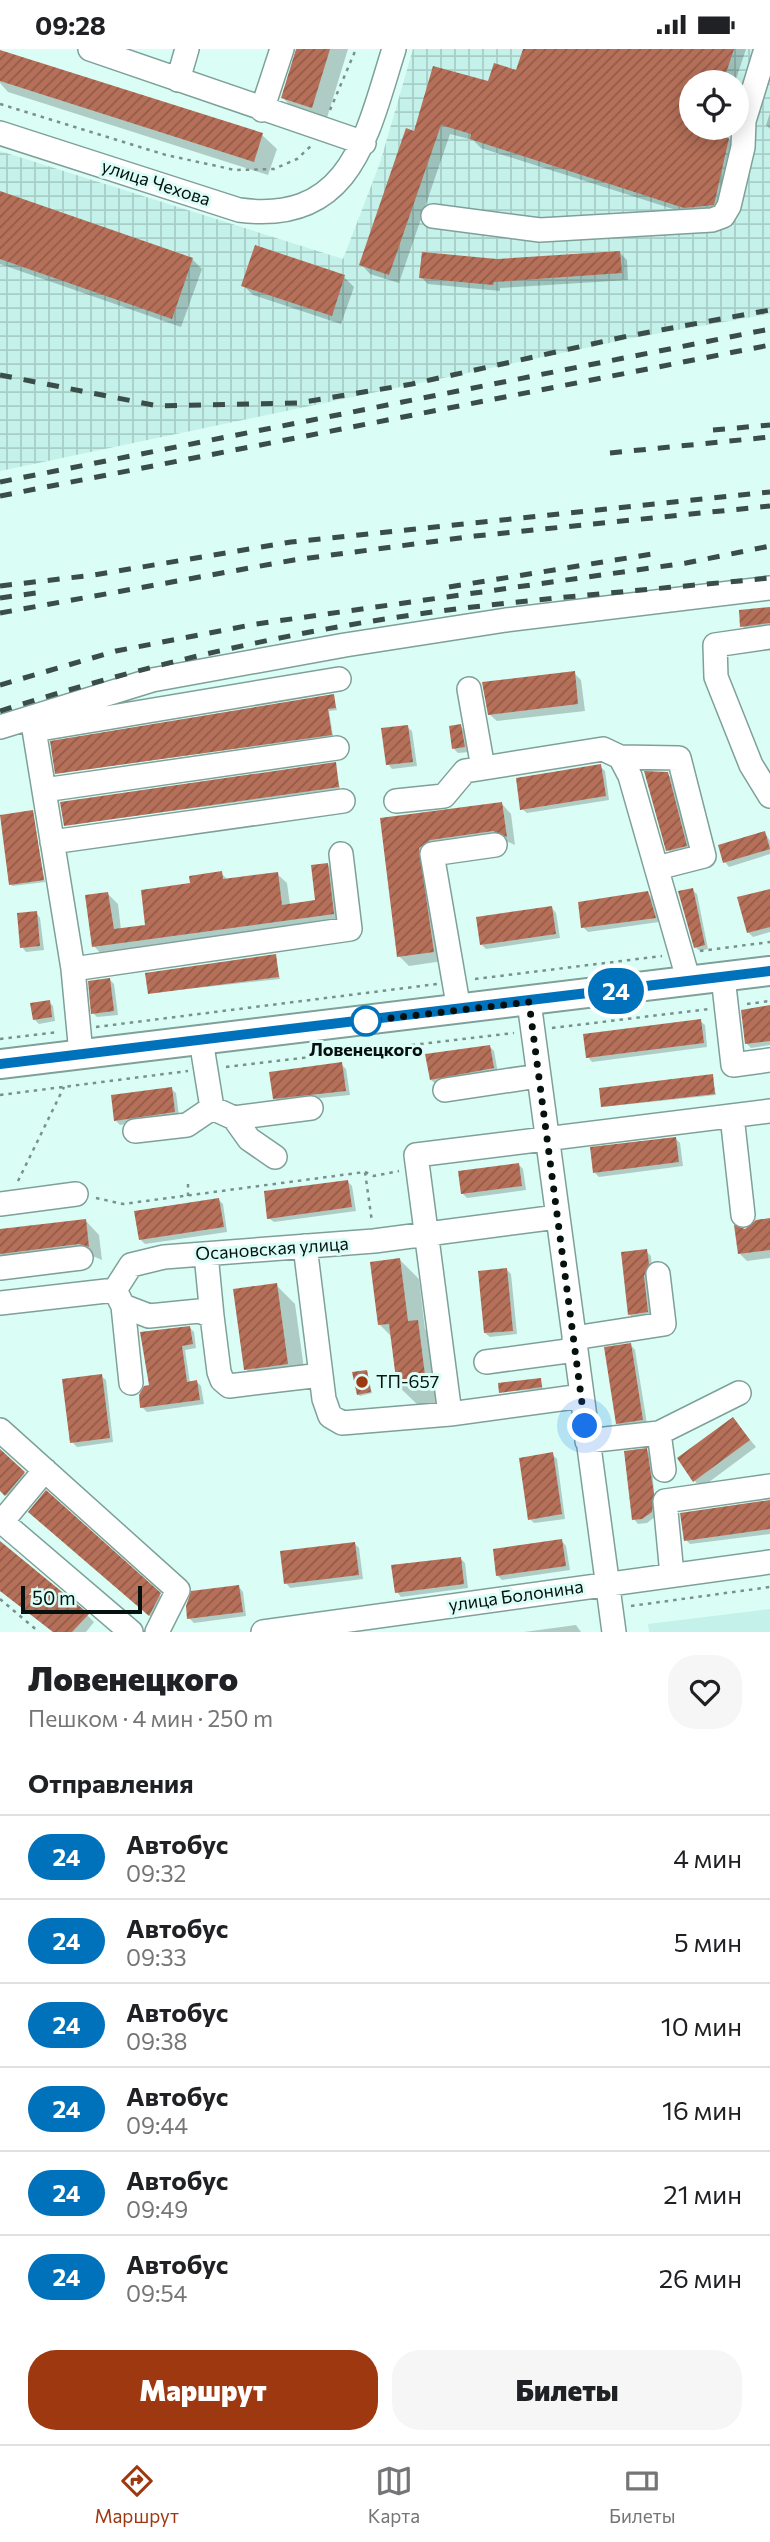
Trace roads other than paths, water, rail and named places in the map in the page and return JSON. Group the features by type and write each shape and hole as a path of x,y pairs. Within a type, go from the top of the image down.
{"main road":[{"path":"0,1063 80,1042 201,1040 770,971"}],"street":[{"path":"178,80 187,49"},
{"path":"262,110 282,49"},
{"path":"104,51 262,110 364,143 394,49"},
{"path":"433,216 540,230 712,220 723,216 729,206 743,147 744,121 766,49"},
{"name":"улица Чехова","path":"0,133 239,210 276,212 313,201 333,188 350,170 364,143"},
{"path":"33,724 152,680 506,620 770,588"},
{"path":"770,637 715,645 716,677 751,765 770,796"},
{"path":"254,662 264,691"},
{"path":"0,727 339,679"},
{"path":"469,689 483,768"},
{"path":"33,724 73,969 80,1042"},
{"path":"44,790 337,748"},
{"path":"396,801 444,796 466,771 603,749 620,757 679,758 704,856 657,868"},
{"path":"620,757 630,776 689,982"},
{"path":"52,842 343,801"},
{"path":"459,1010 432,854 495,845"},
{"path":"73,969 350,929 341,854"},
{"path":"723,977 733,1065 770,1060"},
{"path":"529,1002 614,1632"},
{"path":"201,1040 212,1108"},
{"path":"445,1090 538,1076"},
{"path":"212,1108 234,1118 249,1139 275,1157"},
{"path":"135,1131 187,1125 212,1108"},
{"path":"234,1118 311,1108"},
{"path":"450,1414 416,1155 770,1111"},
{"path":"732,1116 743,1215"},
{"path":"3,1204 76,1194"},
{"name":"Осановская улица","path":"119,1298 131,1265 164,1257 374,1241 557,1217"},
{"path":"305,1246 324,1399 330,1416 342,1423 450,1414 582,1396"},
{"path":"206,1254 222,1380 229,1386 321,1375"},
{"path":"0,1268 82,1258"},
{"path":"486,1362 664,1324 659,1274"},
{"path":"0,1303 119,1298 149,1317 199,1311 212,1316"},
{"path":"119,1298 131,1383"},
{"path":"587,1441 659,1433 739,1393"},
{"path":"0,1430 178,1590 157,1632"},
{"path":"659,1433 664,1470"},
{"path":"45,1470 1,1522 131,1632"},
{"path":"672,1574 665,1501 770,1486"},
{"name":"улица Болонина","path":"263,1632 371,1628 606,1575 672,1574 770,1562"}],"railway":[{"path":"0,375 158,406 298,403 412,384 628,336 770,310"},
{"path":"0,482 770,329"},
{"path":"0,496 770,345"},
{"path":"713,430 770,425"},
{"path":"610,453 770,437"},
{"path":"0,586 94,575 291,542 770,492"},
{"path":"0,613 294,560 475,536 770,506"},
{"path":"0,685 116,651 256,624 686,563 770,546"},
{"path":"449,587 652,554"},
{"path":"0,711 172,662 347,625 502,604 770,578"},
{"path":"0,598 36,593"}],"place":[{"name":"Ловенецкого","path":"366,1021"},
{"name":"ТП-657","path":"362,1382"}]}
